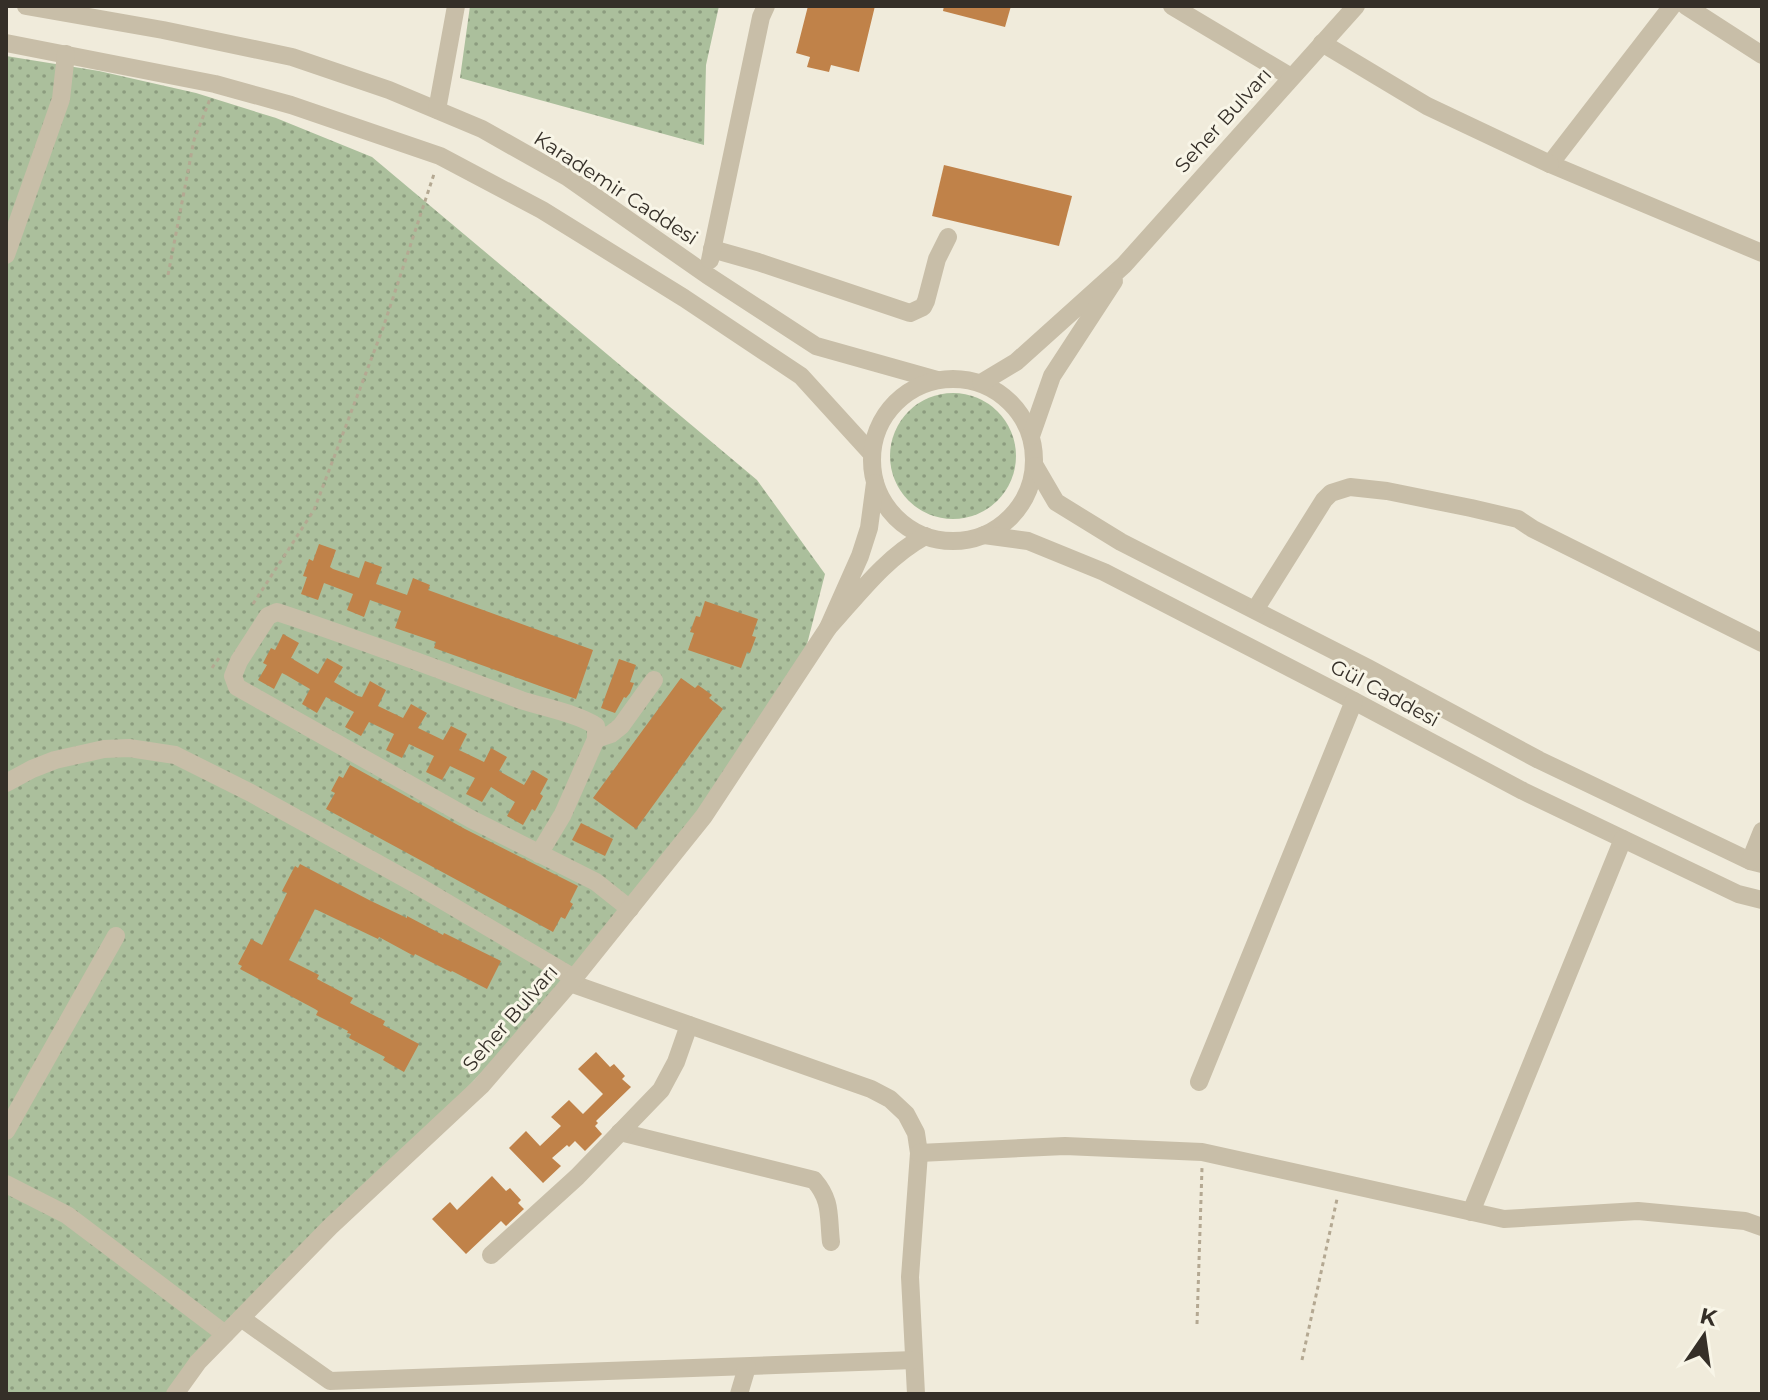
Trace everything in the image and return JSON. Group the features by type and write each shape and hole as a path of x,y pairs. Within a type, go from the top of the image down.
{"street":[{"name":"Karademir Caddesi","path":"26,6 78,11 292,57 389,90 482,129 567,177 707,275 816,346 937,380"},
{"path":"437,110 456,6"},
{"path":"707,275 761,17 766,6"},
{"path":"1172,6 1291,77"},
{"name":"Seher Bulvarı","path":"981,383 1016,362 1124,265 1356,6"},
{"path":"1550,164 1672,6"},
{"path":"1686,6 1762,55"},
{"path":"6,43 215,84 291,105 440,156 542,210 684,298 801,376 872,454"},
{"path":"1322,43 1427,106 1550,164 1762,253"},
{"path":"6,255 61,99 66,54"},
{"path":"712,249 910,313 923,307 937,259 948,237"},
{"name":"Seher Bulvarı","path":"1031,436 1052,376 1124,265"},
{"path":"952,378 981,383 995,390 1017,409 1031,436 1035,466 1027,495 1010,519 984,535 955,541 940,540 911,530 889,510 875,483 872,469 879,425 887,412 909,391 937,380 952,378"},
{"name":"Gül Caddesi","path":"1035,466 1056,502 1121,542 1539,760 1756,862"},
{"name":"Seher Bulvarı","path":"828,628 860,556 869,528 875,483"},
{"path":"1255,610 1324,500 1331,493 1350,487 1518,519 1762,643"},
{"name":"Gül Caddesi","path":"984,535 1028,541 1104,572 1523,791 1738,894 1762,900"},
{"name":"Seher Bulvarı","path":"175,1394 198,1362 330,1227 481,1086 572,980 704,816 828,628 883,567 905,547 925,536"},
{"path":"539,854 563,814 596,739 596,726 350,636 277,612 268,616 239,661 233,676 237,687 471,819 539,854 596,882 630,909"},
{"path":"596,739 611,734 621,726 654,680"},
{"path":"1199,1082 1354,701"},
{"path":"6,783 55,760 104,749 129,748 175,755 251,793 415,884 572,980 871,1089 890,1099 911,1123 919,1153 910,1277 916,1394"},
{"path":"1756,862 1762,831"},
{"path":"1471,1212 1623,839"},
{"path":"6,1131 116,936"},
{"path":"491,1255 577,1177 661,1090 676,1062 689,1025"},
{"path":"620,1132 814,1180 825,1192 828,1201 831,1242"},
{"path":"919,1153 1065,1146 1202,1152 1504,1219 1638,1211 1745,1221 1762,1227"},
{"path":"6,1184 67,1215 225,1334"},
{"path":"241,1318 330,1388 914,1360"},
{"path":"739,1394 747,1367"}],"path":[{"path":"168,275 194,140 215,84"},
{"path":"246,615 314,510 383,328 440,156"},
{"path":"212,668 221,655"},
{"path":"1197,1324 1202,1152"},
{"path":"1302,1360 1340,1183"}],"green space":[{"path":"470,6 719,6 706,65 704,145 460,78"},
{"path":"6,56 99,71 196,93 276,118 372,157 757,480 825,574 804,656 760,727 591,958 174,1394 6,1394"},
{"path":"953,393 977,397 998,411 1012,432 1016,456 1012,480 998,501 977,515 953,519 929,515 908,501 894,480 890,456 894,432 908,411 929,397"}],"building":[{"path":"808,6 875,6 859,72 831,65 829,72 807,67 810,57 796,53"},
{"path":"944,6 1011,6 1005,27 943,11"},
{"path":"944,165 1072,196 1059,246 932,216"},
{"path":"319,544 336,550 330,567 333,569 359,578 365,561 382,567 376,584 407,595 413,578 430,585 428,590 593,650 576,699 434,648 436,642 395,628 401,611 370,600 364,617 347,610 353,594 324,583 318,600 301,594 309,559 313,561"},
{"path":"705,601 758,619 752,636 756,637 741,668 688,650 694,633 690,632 696,616 700,617"},
{"path":"283,634 299,643 291,658 318,674 327,658 343,667 334,682 358,696 362,697 370,681 386,690 378,706 403,718 411,704 427,713 418,728 443,740 451,726 467,734 459,750 484,762 491,748 507,757 499,771 524,785 533,770 548,779 535,811 532,809 523,825 507,816 515,802 491,787 482,802 466,794 475,778 450,766 442,780 426,772 434,756 409,744 402,758 386,750 394,734 369,722 361,736 345,727 354,712 326,697 317,713 302,704 310,689 282,673 274,689 258,680 267,665 263,663 271,648 275,650"},
{"path":"619,659 636,665 630,693 615,713 601,708"},
{"path":"681,678 712,695 709,698 723,709 636,829 593,798"},
{"path":"350,765 465,829 578,886 565,919 561,917 553,932 326,809 335,793 331,791 339,776 343,778"},
{"path":"581,823 613,839 605,856 572,840"},
{"path":"300,864 371,901 501,961 487,989 315,909 289,960 319,975 317,979 353,998 350,1003 385,1021 383,1025 419,1044 404,1072 383,1060 385,1057 349,1038 351,1034 348,1031 316,1015 318,1011 315,1009 240,969 242,966 238,964 251,939 262,945 287,893 282,891 295,866 298,868"},
{"path":"596,1052 610,1067 614,1064 625,1076 622,1079 631,1087 596,1121 595,1126 602,1134 585,1151 575,1141 569,1147 567,1145 552,1158 561,1166 543,1183 509,1148 526,1131 540,1146 561,1126 551,1117 569,1100 583,1114 603,1094 578,1069"},
{"path":"492,1176 506,1191 510,1188 521,1200 518,1203 524,1209 506,1226 501,1221 466,1254 432,1219 450,1202 457,1210"}]}
